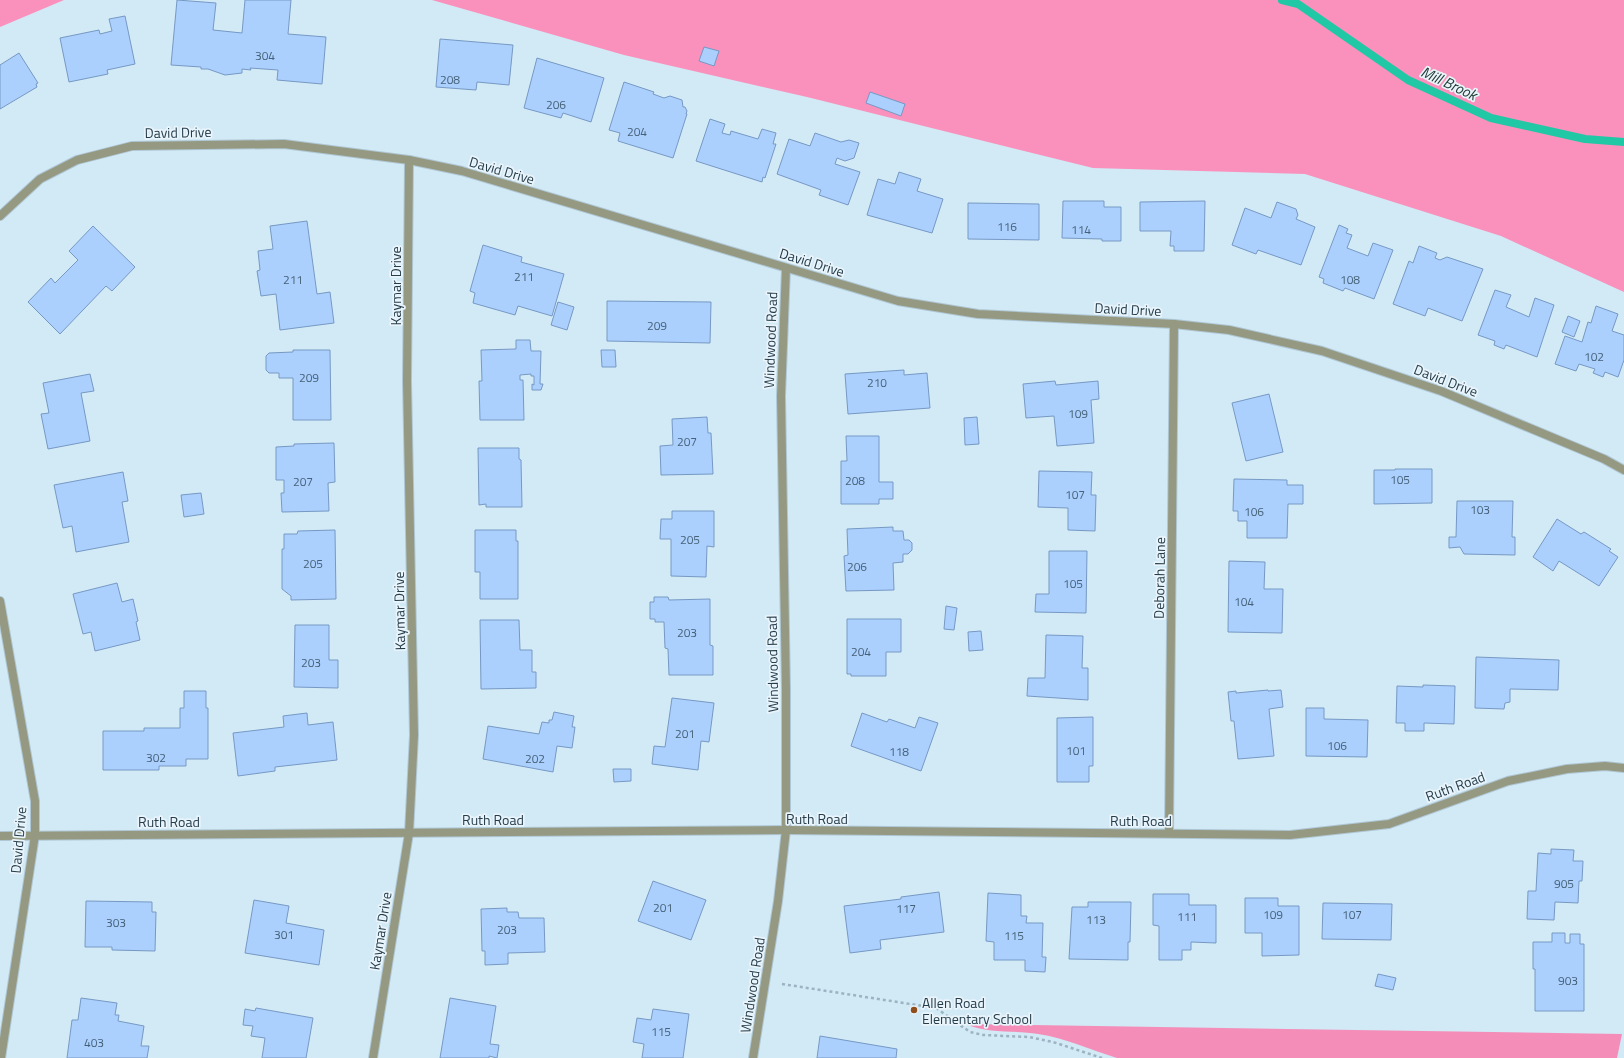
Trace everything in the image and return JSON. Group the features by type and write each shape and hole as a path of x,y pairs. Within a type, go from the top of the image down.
{"street":[{"name":"David Drive","path":"0,216 40,179 77,160 132,146 284,144 409,160 462,171 898,301 978,314 1174,324 1229,330 1322,351 1441,391 1604,459 1624,470"},
{"name":"Kaymar Drive","path":"373,1058 409,833 414,735 407,381 409,160"},
{"name":"Windwood Road","path":"753,1058 778,901 786,830 786,690 781,396 786,268"},
{"name":"Deborah Lane","path":"1169,833 1174,324"},
{"name":"David Drive","path":"0,601 35,801 35,835 1,1058"},
{"name":"Ruth Road","path":"0,836 786,830 1290,835 1389,824 1508,782 1567,769 1605,766 1624,768"}],"path":[{"path":"766,981 936,1008 970,1032 983,1035 1029,1037 1053,1042 1102,1058"}],"shaded area":[{"path":"0,0 64,0 0,27"},
{"path":"432,0 1624,0 1624,292 1501,236 1305,174 1093,168 807,97 624,55"},
{"name":"Allen Road Elementary School","path":"966,1024 1622,1034 1617,1058 1117,1058 1068,1041 1048,1036 983,1029"}],"building":[{"path":"177,0 216,3 213,30 242,33 245,0 291,0 288,34 326,37 322,84 277,80 278,70 250,68 251,70 242,69 242,73 225,75 208,69 201,69 201,67 171,65"},
{"path":"125,16 135,64 107,70 108,74 69,82 60,38 99,30 100,34 112,31 109,19"},
{"path":"440,39 513,45 509,85 477,82 476,90 436,87"},
{"path":"704,47 719,51 714,66 699,61"},
{"path":"19,53 38,83 36,84 37,87 0,109 0,65"},
{"path":"537,58 604,78 591,122 563,113 561,118 524,108"},
{"path":"624,82 654,92 653,94 664,98 670,96 682,100 683,107 685,107 687,114 673,158 618,141 620,133 609,130"},
{"path":"870,92 905,104 901,116 866,103"},
{"path":"710,119 725,124 722,133 730,135 731,131 758,139 762,129 776,133 773,144 776,144 765,178 763,177 762,182 696,161"},
{"path":"815,133 841,142 849,140 859,143 854,158 845,161 837,158 835,164 860,172 848,205 819,195 821,190 777,174 789,139 810,146"},
{"path":"899,172 921,179 917,191 943,199 932,233 867,215 878,179 895,184"},
{"path":"1063,201 1104,201 1104,207 1121,207 1121,241 1062,238"},
{"path":"1205,201 1204,251 1174,251 1174,246 1170,246 1171,231 1140,231 1140,202"},
{"path":"1277,202 1296,209 1298,215 1296,219 1315,227 1301,265 1258,250 1256,254 1232,245 1245,208 1271,218"},
{"path":"968,203 1039,204 1039,240 968,239"},
{"path":"307,221 317,294 330,292 334,323 280,330 276,294 261,296 257,271 260,270 258,251 273,249 270,226"},
{"path":"1339,225 1348,229 1346,233 1352,235 1347,248 1368,256 1373,243 1393,250 1374,299 1345,288 1343,291 1323,283 1324,279 1319,277"},
{"path":"93,226 135,267 112,291 106,286 60,334 28,302 51,278 55,283 78,260 69,251"},
{"path":"483,245 522,257 521,262 564,274 552,316 518,306 515,315 473,303 475,293 470,291"},
{"path":"1419,246 1437,253 1435,258 1440,260 1447,257 1483,269 1462,321 1428,308 1425,316 1393,304 1409,261 1413,263"},
{"path":"1495,290 1511,295 1506,307 1529,317 1535,298 1554,305 1537,357 1506,345 1504,349 1494,345 1495,341 1478,335"},
{"path":"607,301 711,302 710,343 607,341"},
{"path":"558,302 574,307 567,330 551,325"},
{"path":"1596,306 1618,314 1612,331 1624,335 1624,360 1618,377 1605,372 1603,377 1593,373 1595,369 1579,364 1576,371 1555,364 1565,336 1582,342 1588,322 1591,323"},
{"path":"1568,316 1580,321 1574,337 1562,332"},
{"path":"516,340 530,340 531,351 541,351 540,384 543,384 541,390 532,390 532,384 534,385 534,376 531,376 531,374 520,375 520,380 523,380 524,420 480,420 479,381 482,381 481,350 516,349"},
{"path":"293,350 330,350 331,420 293,420 293,378 279,378 279,373 269,373 266,370 266,356 269,353 293,352"},
{"path":"601,350 615,350 616,367 602,367"},
{"path":"904,370 904,375 927,373 930,408 848,414 845,374"},
{"path":"90,374 94,391 81,393 90,441 48,449 41,414 49,413 43,383"},
{"path":"1055,381 1056,385 1098,381 1099,399 1091,400 1094,443 1057,446 1054,416 1026,418 1023,384"},
{"path":"1269,394 1283,452 1246,461 1232,403"},
{"path":"707,417 708,433 711,433 713,474 661,475 660,446 673,445 672,419"},
{"path":"977,417 979,444 965,445 964,418"},
{"path":"846,436 879,436 879,482 893,482 893,499 879,499 879,504 841,504 841,461 847,461"},
{"path":"334,443 335,482 328,483 329,511 282,512 281,493 284,493 284,480 276,480 276,447 294,446 294,444"},
{"path":"478,448 519,448 519,459 521,460 522,507 486,507 486,504 479,505"},
{"path":"1432,469 1432,503 1374,504 1374,470"},
{"path":"1039,471 1092,472 1091,495 1096,495 1095,531 1068,530 1068,508 1038,507"},
{"path":"123,472 128,501 122,502 129,542 76,552 72,526 63,528 54,485"},
{"path":"1234,479 1287,480 1287,485 1303,485 1303,504 1288,504 1287,538 1247,538 1247,521 1238,521 1238,511 1233,511"},
{"path":"201,493 204,514 184,517 181,495"},
{"path":"1457,501 1513,501 1512,537 1515,537 1515,555 1464,554 1460,547 1449,548 1449,537 1456,537"},
{"path":"672,511 714,511 714,547 707,546 706,577 671,576 671,539 660,539 661,519 672,519"},
{"path":"1557,519 1581,534 1584,532 1611,549 1609,551 1618,557 1599,586 1559,561 1553,571 1533,557"},
{"path":"893,527 893,531 903,531 904,540 909,540 912,543 912,550 908,554 903,554 903,562 893,563 894,590 846,591 844,556 848,555 847,529"},
{"path":"335,530 336,599 291,600 291,596 282,589 282,549 284,549 284,534 297,534 298,531"},
{"path":"475,530 516,530 516,541 518,541 518,599 480,599 480,572 475,572"},
{"path":"1049,551 1087,551 1086,613 1035,612 1036,594 1049,594"},
{"path":"1229,561 1265,562 1264,589 1283,589 1282,633 1228,632"},
{"path":"117,583 122,602 133,599 138,621 136,622 140,640 95,651 91,632 83,634 73,594"},
{"path":"654,597 668,597 669,600 710,599 710,645 713,646 713,675 669,675 668,649 665,648 664,622 655,622 655,619 650,619 650,602 654,602"},
{"path":"946,606 957,608 954,630 944,629"},
{"path":"847,619 901,619 901,652 886,652 886,676 851,676 851,674 847,674"},
{"path":"480,620 519,620 520,650 532,650 532,672 536,672 536,688 481,689"},
{"path":"295,625 329,625 329,660 338,660 338,688 294,687"},
{"path":"981,631 983,650 969,651 968,632"},
{"path":"1046,635 1083,636 1082,668 1088,668 1088,700 1027,696 1028,678 1045,678"},
{"path":"1476,657 1559,660 1558,690 1510,689 1510,702 1505,703 1504,709 1475,708"},
{"path":"1423,685 1455,686 1454,724 1424,723 1424,731 1405,731 1405,723 1396,723 1397,686 1423,687"},
{"path":"1281,690 1283,707 1269,709 1274,756 1238,759 1234,721 1231,721 1228,692 1236,691 1236,693"},
{"path":"184,691 206,691 206,708 208,708 208,759 186,759 186,766 159,766 159,770 103,770 103,731 144,731 144,728 180,728 180,708 184,708"},
{"path":"672,698 714,703 709,742 701,741 698,770 652,764 654,746 665,747"},
{"path":"1306,708 1324,708 1324,719 1368,720 1367,757 1306,756"},
{"path":"554,712 574,716 572,727 575,727 572,748 557,746 553,772 483,759 488,726 539,734 542,722 549,723 549,720 552,720"},
{"path":"307,713 308,725 333,722 337,760 275,767 275,771 238,776 233,733 284,727 283,716"},
{"path":"862,713 887,722 889,719 915,728 919,717 938,723 921,771 851,746"},
{"path":"1093,717 1093,766 1089,766 1089,782 1057,782 1057,718"},
{"path":"613,769 631,769 631,781 614,782"},
{"path":"1551,849 1574,850 1573,861 1583,861 1582,881 1579,881 1578,903 1555,902 1554,920 1527,919 1528,891 1536,891 1538,853 1551,854"},
{"path":"653,881 706,900 691,940 638,921"},
{"path":"939,892 944,932 880,940 881,949 850,953 844,906 901,899 901,897"},
{"path":"988,893 1021,895 1021,916 1027,916 1026,923 1043,923 1042,957 1046,957 1045,972 1025,971 1025,960 994,960 994,942 986,941"},
{"path":"1153,894 1189,894 1189,905 1216,905 1216,943 1191,942 1191,950 1182,950 1182,960 1159,960 1159,926 1153,925"},
{"path":"1245,898 1278,898 1278,906 1299,906 1299,955 1262,956 1262,933 1245,933"},
{"path":"254,900 289,906 286,923 324,930 319,965 245,953"},
{"path":"86,901 152,902 152,912 156,912 155,951 112,950 112,947 85,947"},
{"path":"1088,902 1131,902 1128,960 1069,959 1072,907 1088,907"},
{"path":"1323,903 1392,904 1391,940 1322,939"},
{"path":"507,908 507,912 518,912 519,918 544,918 545,952 508,953 508,964 485,965 485,951 482,951 481,909"},
{"path":"1552,933 1565,933 1565,943 1570,943 1570,934 1580,934 1580,944 1584,944 1584,1011 1535,1011 1535,969 1533,969 1533,942 1552,942"},
{"path":"1378,974 1396,978 1393,990 1375,986"},
{"path":"81,998 117,1003 115,1015 119,1015 118,1021 144,1026 141,1046 149,1046 147,1058 67,1058 72,1020 78,1020"},
{"path":"450,998 496,1006 490,1044 499,1045 497,1058 489,1056 489,1058 440,1058"},
{"path":"256,1008 313,1018 306,1058 262,1058 265,1038 251,1036 253,1026 243,1025 245,1009 255,1011"},
{"path":"653,1009 689,1014 683,1058 642,1058 644,1044 633,1042 637,1018 651,1020"},
{"path":"820,1036 897,1049 896,1058 817,1058"}],"waterway":[{"name":"Mill Brook","path":"1282,0 1298,4 1408,80 1491,118 1585,139 1624,142"}],"place":[{"name":"Allen Road Elementary School","path":"914,1010"}]}
